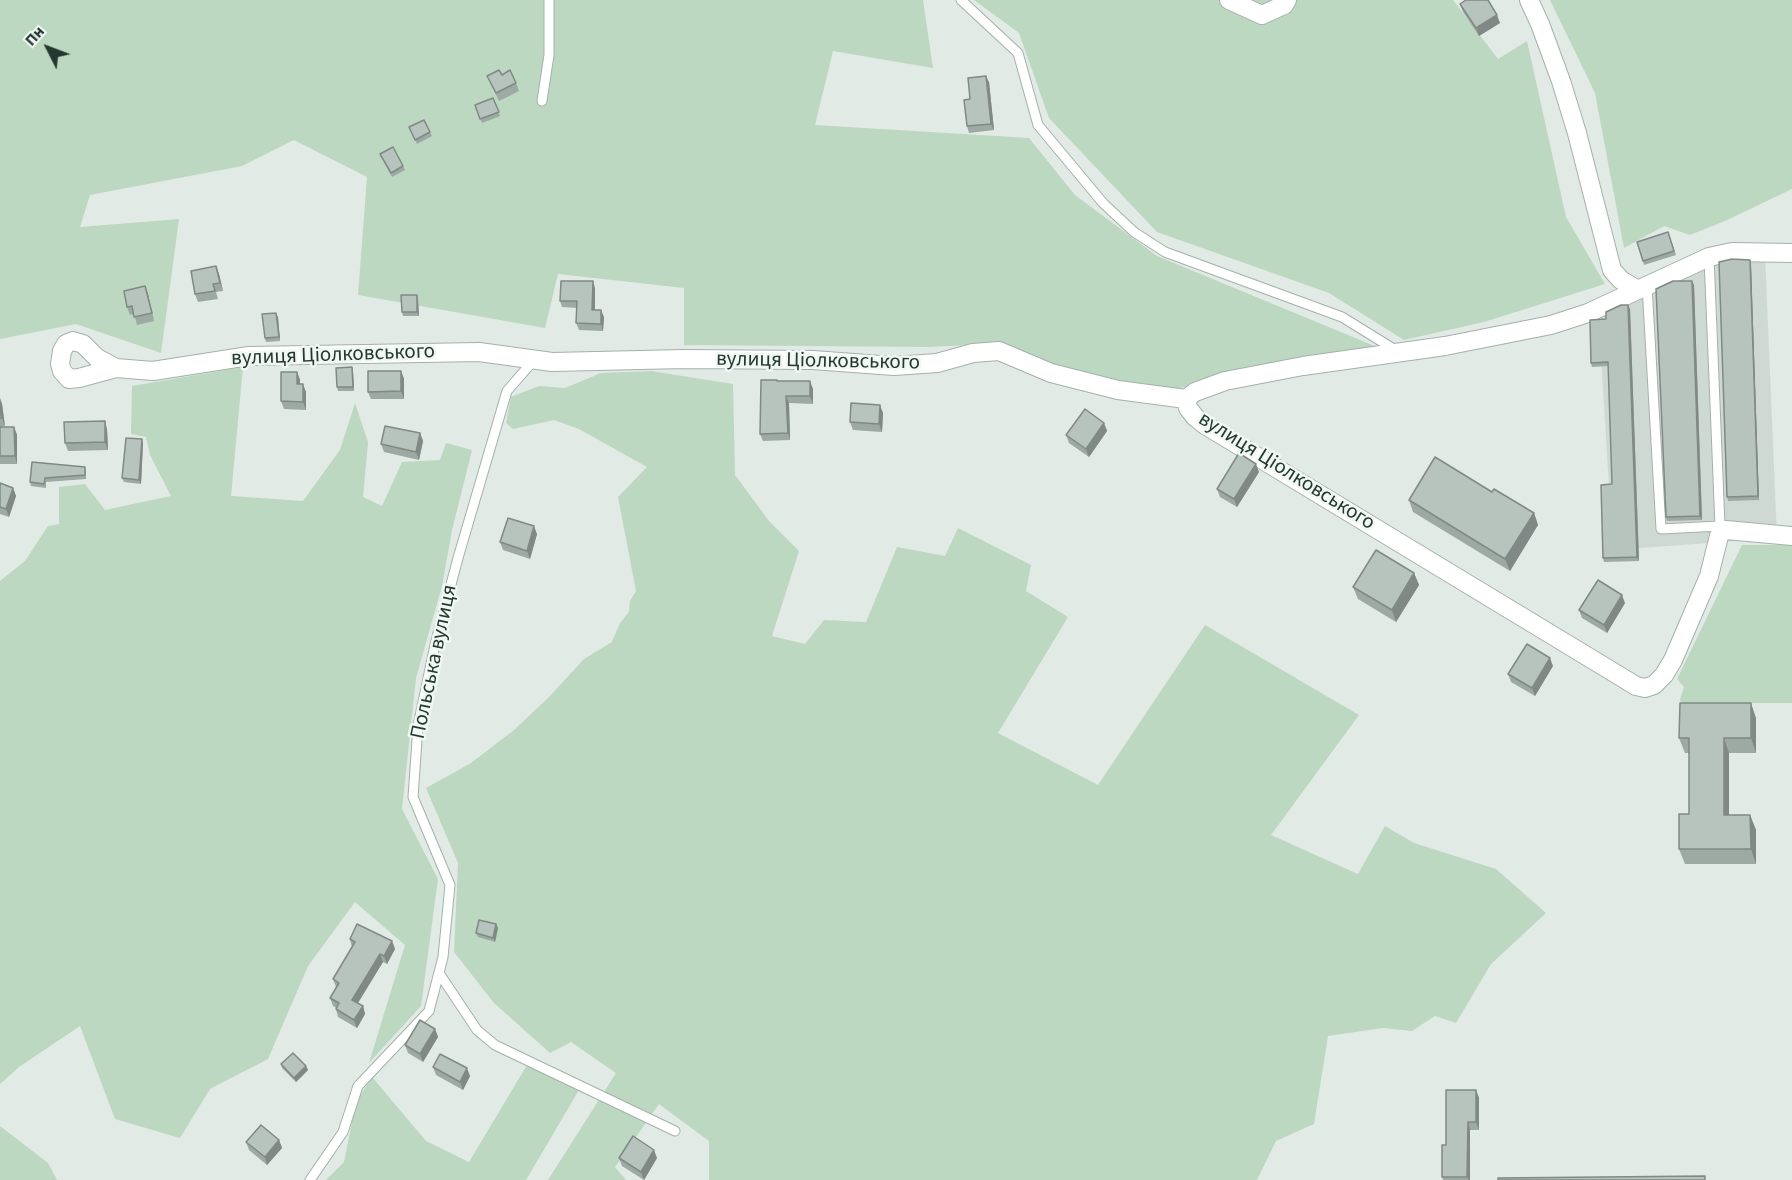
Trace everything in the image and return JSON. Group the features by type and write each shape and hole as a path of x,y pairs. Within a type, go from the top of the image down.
{"street":[{"path":"1229,0 1262,15 1284,5 1287,0"},
{"path":"1529,0 1540,24 1577,133 1612,270 1621,280 1642,287"},
{"path":"1186,399 1195,392 1225,381 1303,366 1445,346 1551,325 1588,313 1709,257 1732,252 1792,254"},
{"name":"вулиця Ціолковського","path":"116,368 153,371 249,356 479,352 552,362 684,359 813,360 894,366 937,363 973,353 999,351 1051,373 1118,390 1186,399 1188,408 1205,425 1636,686 1645,688 1654,685 1664,675 1673,660 1709,576 1721,529"},
{"path":"1721,529 1792,536"}],"lane":[{"path":"542,101 549,55 549,0"},
{"path":"961,0 1018,53 1038,125 1103,203 1134,232 1165,252 1342,317 1399,352"},
{"path":"1642,287 1661,528 1721,529 1709,257"},
{"name":"Польська вулиця","path":"310,1180 343,1132 358,1086 429,1011 443,957 450,885 413,797 418,726 435,645 455,569 507,391 534,360"},
{"path":"439,973 477,1030 495,1045 675,1131"}],"shaded area":[{"path":"1765,255 1777,538 1613,550 1598,309 1710,263"}],"green space":[{"path":"0,0 923,0 933,68 833,51 815,125 1029,138 1075,195 1157,256 1377,347 1256,366 1177,389 1099,379 997,344 927,347 684,345 684,288 558,274 545,328 358,295 367,177 294,140 242,166 90,195 80,227 179,219 161,353 76,324 0,339"},
{"path":"974,0 1453,0 1498,59 1527,41 1566,217 1605,284 1484,322 1404,340 1329,293 1157,232 1049,118 1019,33"},
{"path":"1550,0 1792,0 1792,189 1690,235 1664,226 1624,248 1595,93"},
{"path":"243,367 231,496 303,501 340,450 355,403 368,442 363,497 382,506 402,462 440,460 446,443 472,450 452,530 442,586 416,678 402,809 438,879 421,1006 369,1063 405,945 355,902 308,966 268,1059 210,1089 180,1138 115,1119 80,1026 19,1067 0,1084 0,581 25,561 48,526 59,524 59,487 85,484 105,510 171,496 150,455 146,437 131,434 132,386"},
{"path":"651,371 733,384 735,475 769,521 799,551 772,636 805,644 824,620 866,622 897,547 945,556 958,528 1031,565 1026,591 1068,617 998,733 1098,785 1205,625 1359,715 1271,835 1358,874 1385,826 1414,843 1496,869 1546,913 1491,964 1456,1023 1435,1016 1412,1031 1383,1028 1328,1036 1314,1124 1276,1141 1257,1180 709,1180 709,1141 659,1104 615,1167 626,1180 548,1180 616,1073 571,1042 550,1053 494,1003 454,952 458,863 426,788 471,763 514,730 584,659 612,642 620,623 629,612 630,601 636,591 618,497 647,467 579,429 554,420 513,429 506,423 511,397 539,386 565,388 601,373"},
{"path":"1742,545 1792,545 1792,703 1681,703 1684,687 1677,679"},
{"path":"527,1065 579,1090 526,1180 326,1180 344,1162 356,1102 372,1077 426,1141 469,1162"},
{"path":"0,1126 48,1163 57,1180 0,1180"}],"building":[{"path":"1466,0 1488,0 1497,15 1476,28 1460,4"},
{"path":"499,70 502,75 510,70 516,83 496,93 487,76"},
{"path":"986,76 991,124 967,126 964,100 970,99 968,78"},
{"path":"493,98 499,112 480,119 475,105"},
{"path":"424,120 430,132 415,140 409,127"},
{"path":"393,147 403,166 391,173 380,154"},
{"path":"1668,232 1674,251 1643,261 1637,242"},
{"path":"1732,259 1750,260 1758,496 1727,497 1719,262"},
{"path":"216,266 220,283 213,284 215,291 195,294 191,271"},
{"path":"561,281 593,281 592,310 601,310 601,324 576,323 577,301 560,301"},
{"path":"1673,281 1692,281 1700,516 1666,517 1656,289"},
{"path":"145,286 152,313 134,317 132,306 127,307 124,291"},
{"path":"401,295 417,295 417,312 402,312"},
{"path":"1621,305 1628,305 1637,557 1603,558 1601,485 1612,484 1608,362 1591,363 1590,320 1606,319 1606,312"},
{"path":"276,313 279,337 265,338 262,314"},
{"path":"352,367 353,387 337,387 336,368"},
{"path":"368,371 401,371 401,391 368,392"},
{"path":"281,372 297,372 297,384 303,384 303,402 281,401"},
{"path":"761,380 810,381 810,396 786,396 788,433 760,434"},
{"path":"851,403 880,405 879,424 850,422"},
{"path":"1085,409 1104,423 1086,449 1066,435"},
{"path":"105,421 105,442 65,443 64,422"},
{"path":"385,426 420,433 416,452 381,444"},
{"path":"0,427 14,427 15,456 0,456"},
{"path":"126,438 142,439 139,480 122,478"},
{"path":"1239,453 1256,464 1234,499 1217,489"},
{"path":"1435,457 1492,492 1494,489 1534,513 1505,559 1409,500"},
{"path":"32,462 85,467 85,475 45,478 44,484 30,482"},
{"path":"0,483 13,488 6,509 0,507"},
{"path":"508,518 534,526 527,551 500,542"},
{"path":"1376,550 1414,573 1392,610 1353,587"},
{"path":"1598,580 1622,595 1604,625 1579,610"},
{"path":"1527,644 1550,658 1532,688 1508,674"},
{"path":"1680,703 1751,703 1751,738 1724,738 1724,815 1750,815 1751,849 1679,849 1679,814 1689,814 1689,738 1679,738"},
{"path":"479,920 496,924 493,938 476,933"},
{"path":"357,924 392,941 384,956 380,954 352,1000 363,1006 354,1020 336,1009 339,1003 330,998 339,983 333,979 355,942 350,939"},
{"path":"420,1020 435,1029 420,1054 405,1045"},
{"path":"293,1053 306,1066 294,1078 281,1064"},
{"path":"440,1054 467,1068 460,1082 433,1067"},
{"path":"1446,1090 1476,1090 1476,1122 1468,1122 1467,1177 1442,1177 1442,1145 1446,1145"},
{"path":"261,1125 279,1140 265,1157 246,1142"},
{"path":"633,1136 654,1150 641,1172 619,1158"},
{"path":"1705,1176 1705,1180 1498,1180 1498,1178"}]}
